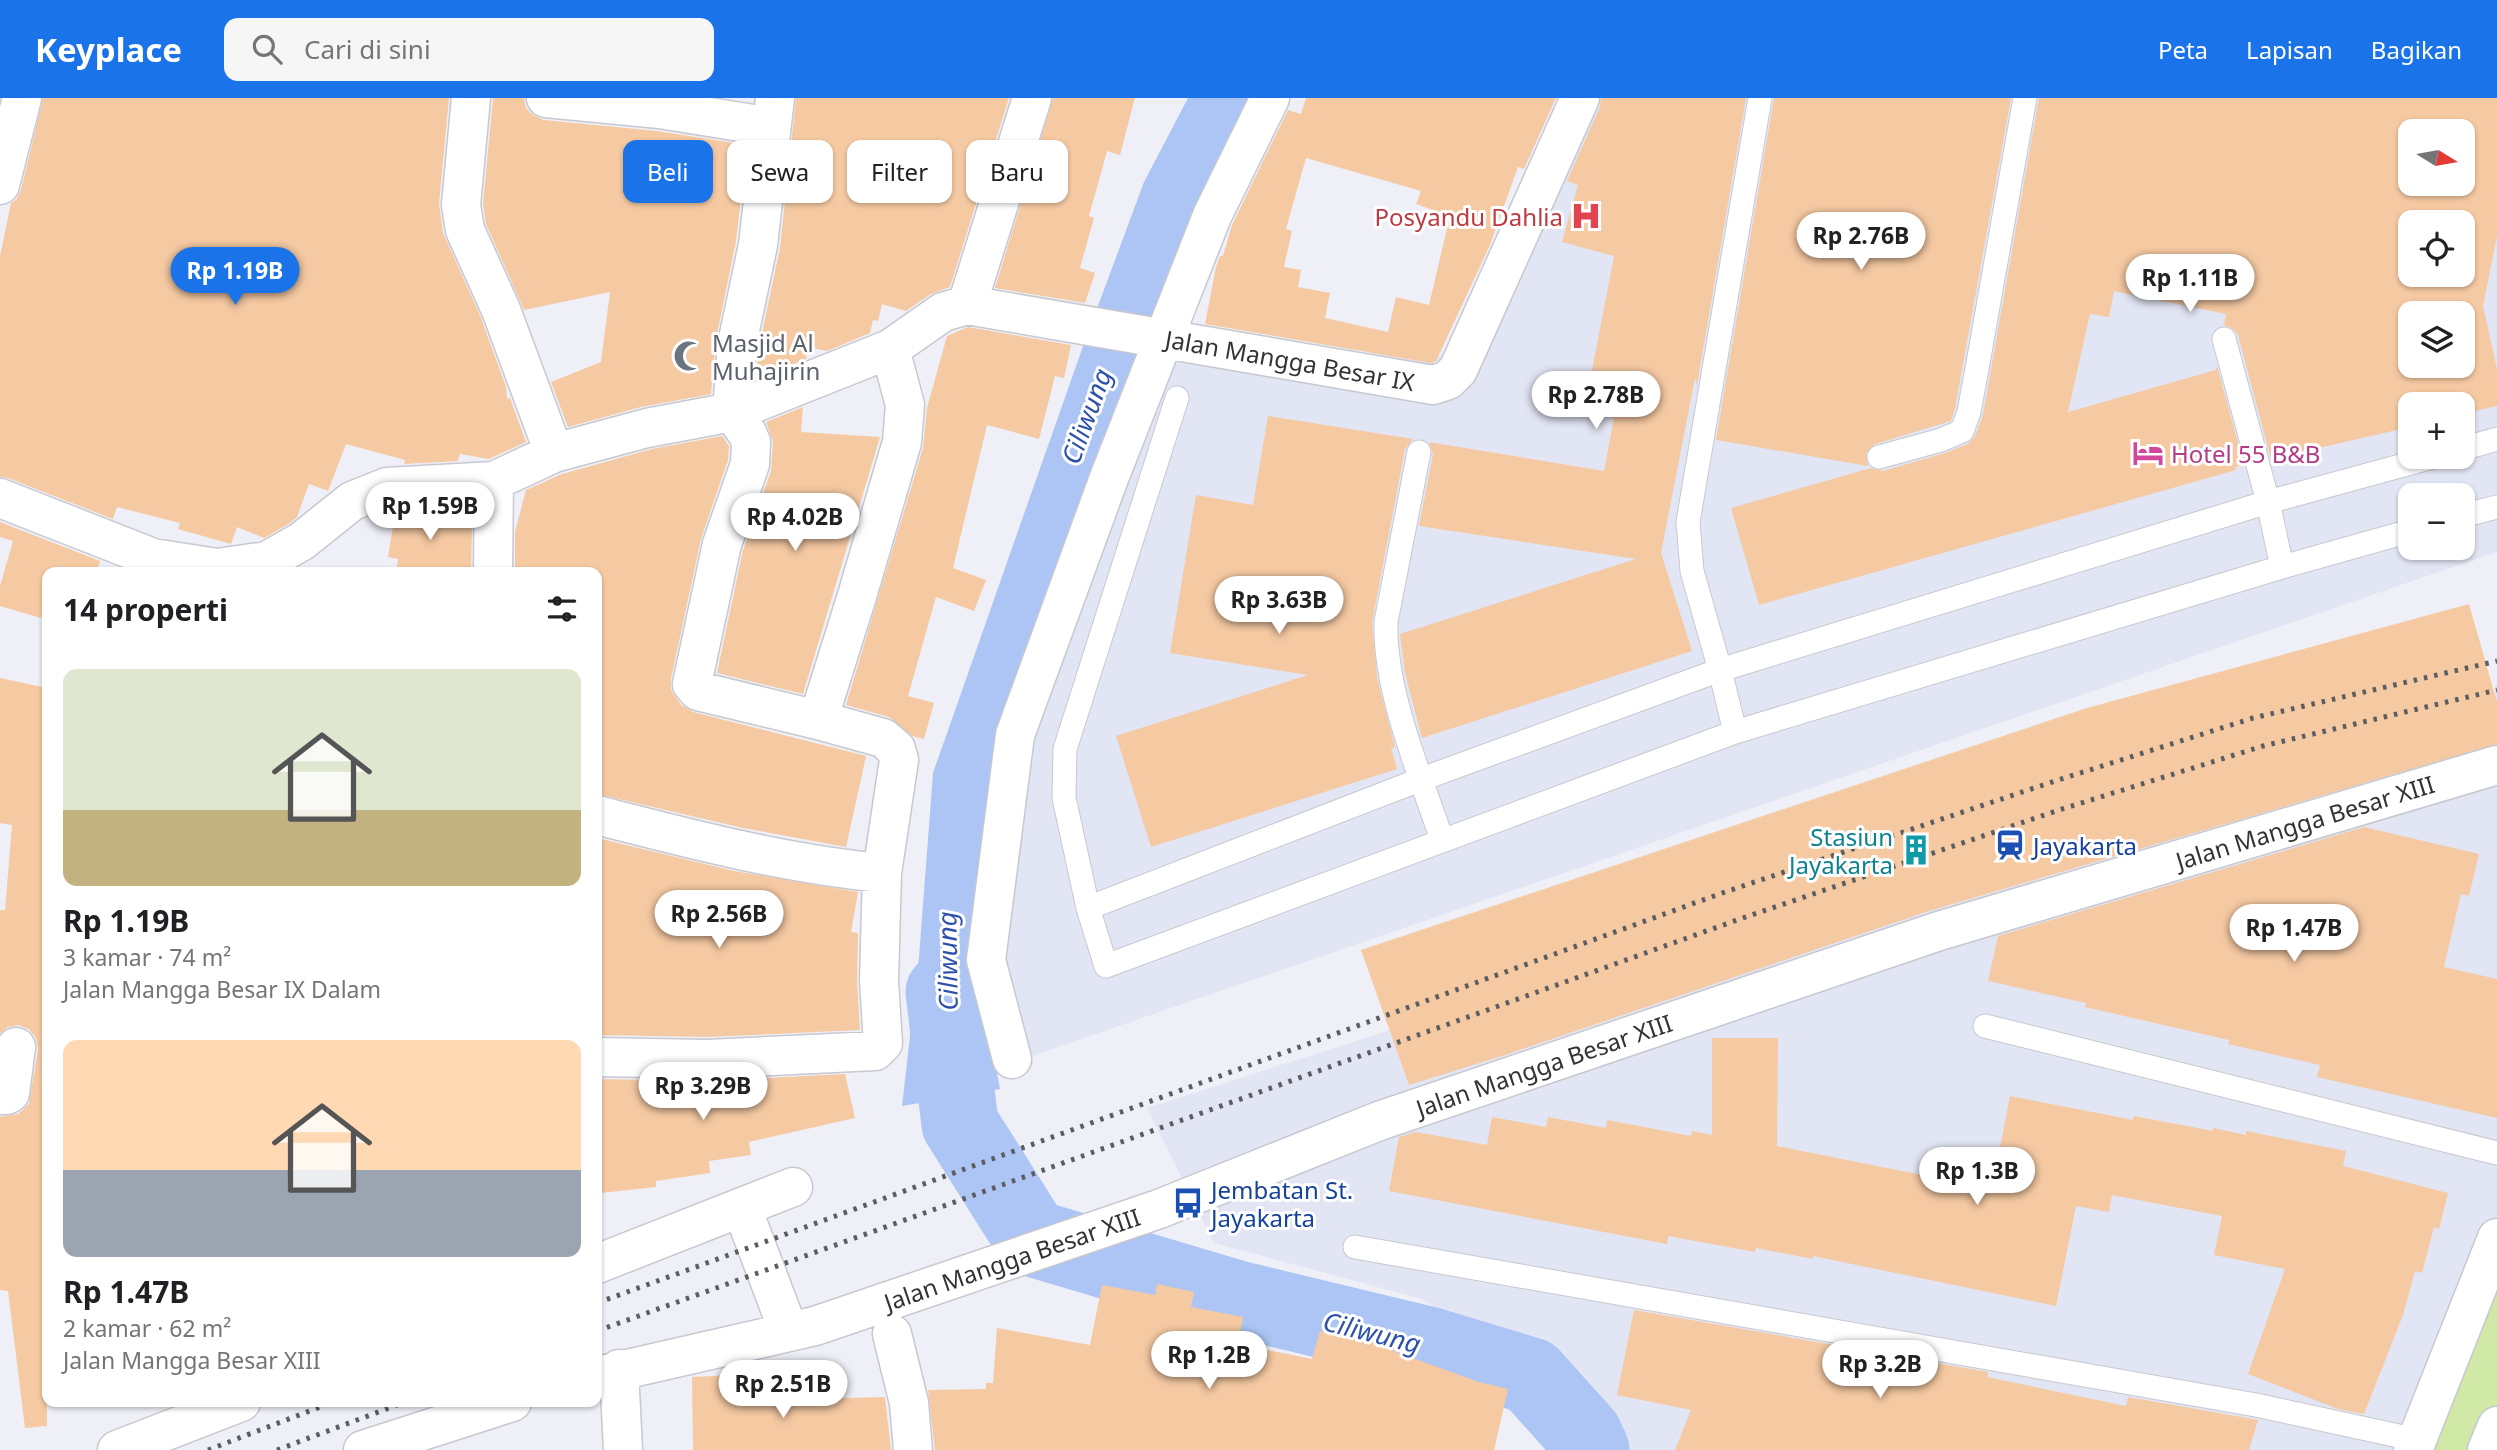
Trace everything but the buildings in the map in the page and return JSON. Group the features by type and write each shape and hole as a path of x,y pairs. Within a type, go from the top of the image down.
{"street":[{"path":"0,185 22,98"},
{"path":"471,98 461,205 465,230 501,310 554,453"},
{"path":"547,98 660,109 773,113 758,245 737,344 732,412 751,442 750,464 722,544 692,684 698,691 883,738 896,749 899,760 882,873 879,981 883,1043 881,1048 875,1051 707,1059 602,1057"},
{"path":"224,567 267,561 302,541 352,501 387,486 495,481 554,453 647,428 732,412 890,349 943,312 967,304 1032,98"},
{"path":"1012,1059 986,960 1016,735 1158,337 1212,216 1270,98"},
{"name":"Jalan Mangga Besar IX","path":"967,304 1433,386 1448,380 1458,370 1580,98"},
{"path":"818,720 902,442 905,405 890,349"},
{"path":"493,567 495,481"},
{"path":"0,498 154,565 196,567"},
{"name":"Jalan Mangga Besar XIII","path":"608,1372 802,1329 1159,1209 1379,1121 1939,931 2497,765"},
{"path":"602,816 686,839 846,870 882,873"},
{"path":"0,1095 7,1096 10,1093 21,1046"},
{"path":"602,1262 793,1187"},
{"path":"742,1208 802,1329"},
{"path":"2415,1445 2497,1238"},
{"path":"892,1334 909,1403 913,1450"},
{"path":"608,1372 623,1450"},
{"path":"117,1450 228,1407"},
{"path":"363,1450 496,1407"},
{"path":"2487,1450 2497,1426"}],"lane":[{"path":"1735,732 1692,571 1688,522 1760,98"},
{"path":"1880,457 1941,440 1962,431 1969,412 2025,98"},
{"path":"2224,339 2268,502 2282,567"},
{"path":"1177,398 1065,749 1064,798 1088,908 1106,966 1735,732 2398,534"},
{"path":"2475,445 2497,439"},
{"path":"1419,452 1386,622 1385,648 1391,682 1443,839"},
{"path":"1088,908 1422,779 1720,670 2268,502 2398,467"},
{"path":"2475,512 2497,506"},
{"path":"1985,1026 2497,1153"},
{"path":"1354,1247 2256,1405 2415,1445"}],"shaded area":[{"path":"1588,98 2497,98 2497,552 2475,560 2475,483 2398,483 2398,560 2474,560 994,1069 979,828 1135,344 1481,357"},
{"path":"2497,690 2497,1236 2411,1450 1588,1450 1580,1404 1422,1299 1214,1243 1147,1108 2374,715"}],"green space":[{"path":"2497,1237 2497,1427 2487,1450 2412,1450"}],"water":[{"path":"1188,98 1255,98 1064,592 975,956 1000,1089 902,1106 919,957 933,773 1082,349 1144,182"}],"waterway":[{"name":"Ciliwung","path":"944,992 960,1124 1032,1238 1237,1299 1432,1346 1531,1376 1584,1435 1591,1450"}],"railway":[{"path":"602,1301 1722,893 2055,781 2253,718 2497,661"},
{"path":"602,1329 1737,920 2059,810 2263,746 2497,690"},
{"path":"208,1450 320,1407"},
{"path":"277,1450 392,1407"}],"place":[{"name":"Posyandu Dahlia","path":"1586,216"},
{"name":"Masjid Al Muhajirin","path":"689,356"},
{"name":"Hotel 55 B&B","path":"2148,453"},
{"name":"Jayakarta","path":"2010,845"},
{"name":"Stasiun Jayakarta","path":"1916,850"},
{"name":"Jembatan St. Jayakarta","path":"1188,1203"}]}
